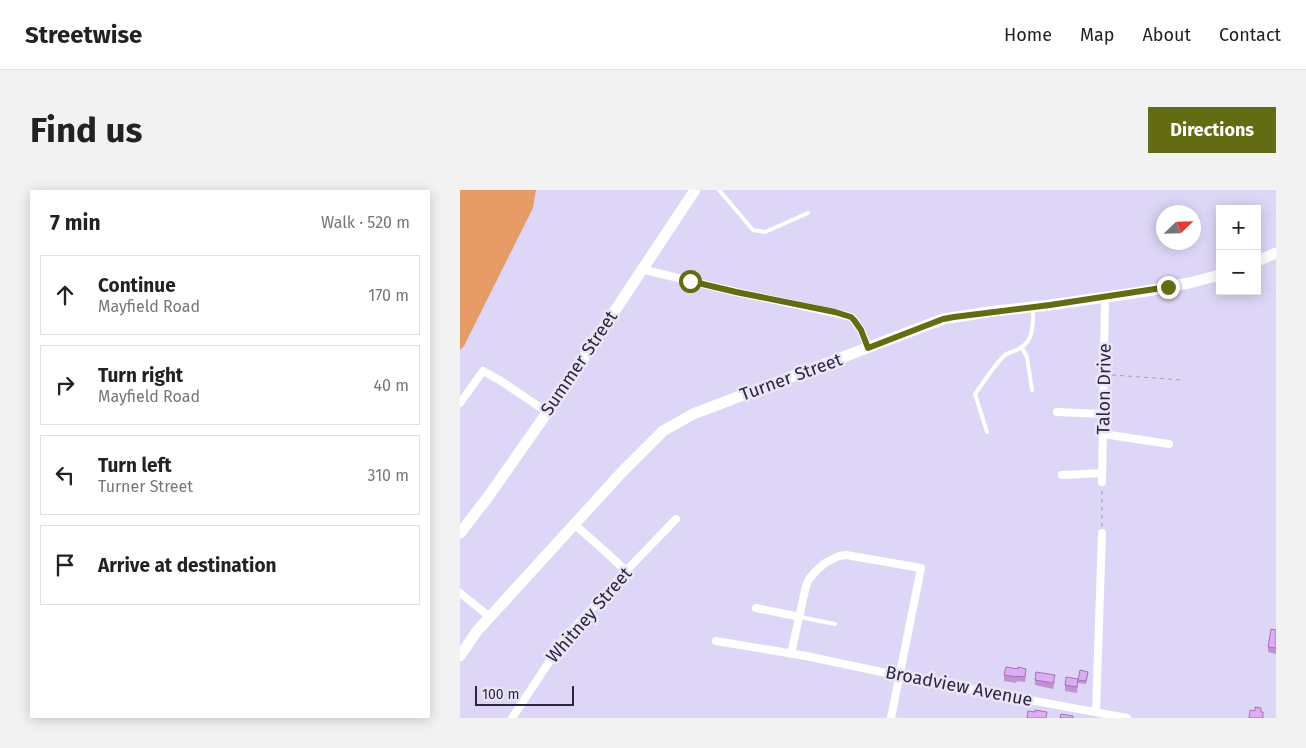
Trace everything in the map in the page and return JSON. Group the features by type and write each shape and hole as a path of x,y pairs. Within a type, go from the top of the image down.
{"main road":[{"name":"Summer Street","path":"460,532 488,497 547,412 695,190"},
{"path":"1261,259 1276,253"},
{"name":"Turner Street","path":"460,656 490,617 623,470 663,431 675,424 704,410 943,319 1190,283 1216,276"}],"street":[{"path":"641,269 851,317 858,324 868,348"},
{"name":"Talon Drive","path":"1102,482 1105,296"},
{"path":"460,403 483,370 547,412"},
{"path":"1057,412 1103,414"},
{"path":"1103,434 1169,444"},
{"path":"1062,475 1102,473"},
{"name":"Whitney Street","path":"512,718 560,645 626,571 676,519"},
{"path":"574,524 626,571"},
{"path":"1096,712 1102,533"},
{"path":"791,654 806,586 816,570 825,563 839,556 846,555 921,568 890,718"},
{"path":"460,593 490,617"},
{"path":"756,608 800,617"},
{"name":"Broadview Avenue","path":"716,641 1128,718"}],"lane":[{"path":"719,190 753,230 765,232 808,213"},
{"path":"987,432 975,394 1004,355 1022,348 1027,342 1032,334 1032,307"},
{"path":"1022,348 1027,357 1032,390"},
{"path":"800,617 835,624"}],"path":[{"path":"1104,374 1182,380"},
{"path":"1102,482 1102,533"}],"shaded area":[{"path":"460,190 536,190 533,208 464,346 460,350"}],"building":[{"path":"1271,629 1276,630 1276,648 1268,647"},
{"path":"1006,667 1026,669 1025,677 1004,675"},
{"path":"1080,670 1088,672 1086,681 1078,680"},
{"path":"1036,672 1055,675 1053,683 1035,680"},
{"path":"1066,677 1078,679 1077,687 1065,685"},
{"path":"1255,707 1261,708 1263,718 1249,718 1250,710 1255,711"},
{"path":"1035,710 1047,712 1046,718 1027,718 1028,711 1035,712"},
{"path":"1061,714 1073,716 1073,718 1060,718"}],"route":[{"path":"690,281 851,317 858,324 868,348 943,319 1168,287"}]}
